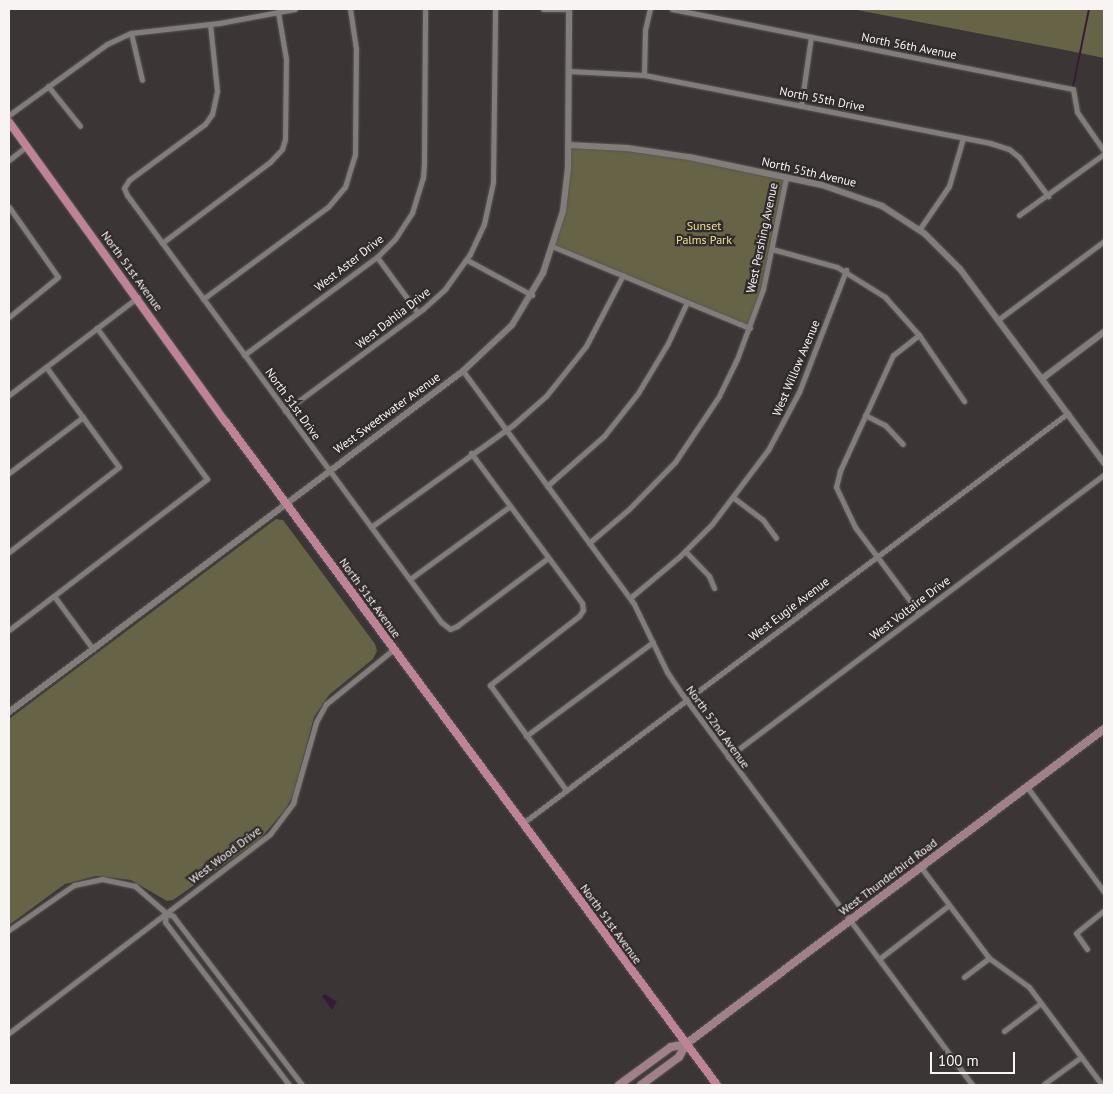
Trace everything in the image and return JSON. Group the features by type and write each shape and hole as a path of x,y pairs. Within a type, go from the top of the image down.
{"main road":[{"name":"North 51st Avenue","path":"9,122 394,650 716,1085"},
{"name":"West Thunderbird Road","path":"641,1085 679,1057 686,1044 1104,729"},
{"name":"West Thunderbird Road","path":"619,1085 671,1047 686,1044"}],"street":[{"path":"9,115 107,44 131,33 210,24 295,9"},
{"path":"203,299 328,207 345,187 355,155 356,49 350,9"},
{"name":"West Aster Drive","path":"244,355 377,256 404,227 423,178 425,9"},
{"name":"West Dahlia Drive","path":"285,411 418,313 445,289 467,260 484,224 493,182 495,9"},
{"path":"543,9 569,9"},
{"name":"West Sweetwater Avenue","path":"9,712 286,502 463,371 502,336 532,294 554,247 566,195 569,9"},
{"path":"644,75 645,30 650,9"},
{"name":"North 56th Avenue","path":"672,9 1073,89 1077,112 1104,153"},
{"path":"162,243 270,162 282,149 285,139 286,59 278,12"},
{"name":"North 51st Drive","path":"210,24 217,91 212,114 204,124 129,180 124,188 285,411 410,579 450,629 548,558"},
{"path":"131,33 142,80"},
{"path":"802,106 811,37"},
{"name":"North 55th Drive","path":"569,71 644,75 963,138 1009,149 1019,157 1048,196"},
{"path":"48,86 80,126"},
{"path":"919,230 950,186 963,138"},
{"name":"North 55th Avenue","path":"568,145 649,150 786,178 860,196 919,230 960,269 1043,378 1104,463"},
{"path":"9,160 27,146"},
{"path":"1019,215 1048,196 1104,153"},
{"name":"West Pershing Avenue","path":"589,543 629,509 675,462 719,396 750,328 772,249 786,178"},
{"path":"9,207 58,278 9,317"},
{"path":"999,319 1104,241"},
{"path":"554,247 750,328"},
{"path":"772,249 820,260 846,270 885,296 919,334 964,401"},
{"path":"377,256 418,313"},
{"path":"467,260 532,294"},
{"name":"West Willow Avenue","path":"630,598 686,552 734,498 768,450 799,392 846,270"},
{"path":"371,527 471,453 506,430 546,396 576,361 607,310 622,275"},
{"path":"9,395 138,297"},
{"path":"547,486 604,436 638,393 668,343 687,302"},
{"path":"9,630 207,479 98,328"},
{"path":"1043,378 1104,332"},
{"path":"919,334 893,354 865,415 836,487 850,520 919,614"},
{"path":"9,552 118,467 84,417 46,367"},
{"name":"North 52nd Avenue","path":"463,371 630,598 667,672 686,700 972,1085"},
{"name":"West Eugie Avenue","path":"522,823 1068,413"},
{"path":"865,415 885,425 903,444"},
{"path":"9,473 84,417"},
{"path":"471,453 582,603 583,610 490,685 566,790"},
{"name":"West Voltaire Drive","path":"728,757 1104,475"},
{"path":"734,498 763,520 776,538"},
{"path":"410,579 510,506"},
{"path":"686,552 709,576 714,588"},
{"path":"54,596 93,648"},
{"path":"526,736 653,642"},
{"name":"West Wood Drive","path":"9,1033 278,825 293,802 316,722 326,704 394,650"},
{"path":"1026,787 1104,892"},
{"path":"920,866 989,958 1022,980 1041,1002 1102,1085"},
{"path":"9,930 74,885 102,879 122,881 147,894 166,913 173,916 302,1085"},
{"path":"878,959 949,905"},
{"path":"1087,949 1076,933 1104,910"},
{"path":"166,913 165,922 289,1085"},
{"path":"964,977 989,958"},
{"path":"1004,1030 1041,1002"},
{"path":"1044,1084 1081,1057"}],"green space":[{"path":"852,9 1104,9 1104,58 1070,51"},
{"name":"Sunset Palms Park","path":"568,145 627,148 786,178 772,249 750,328 554,247 561,223"},
{"path":"276,519 283,520 375,644 377,651 373,659 329,695 314,717 293,796 285,810 259,840 173,900 167,901 131,880 96,876 65,884 9,925 9,719"}],"shaded area":[{"path":"325,994 337,1002 332,1010 322,996"}],"waterway":[{"path":"1073,87 1089,9"}]}
